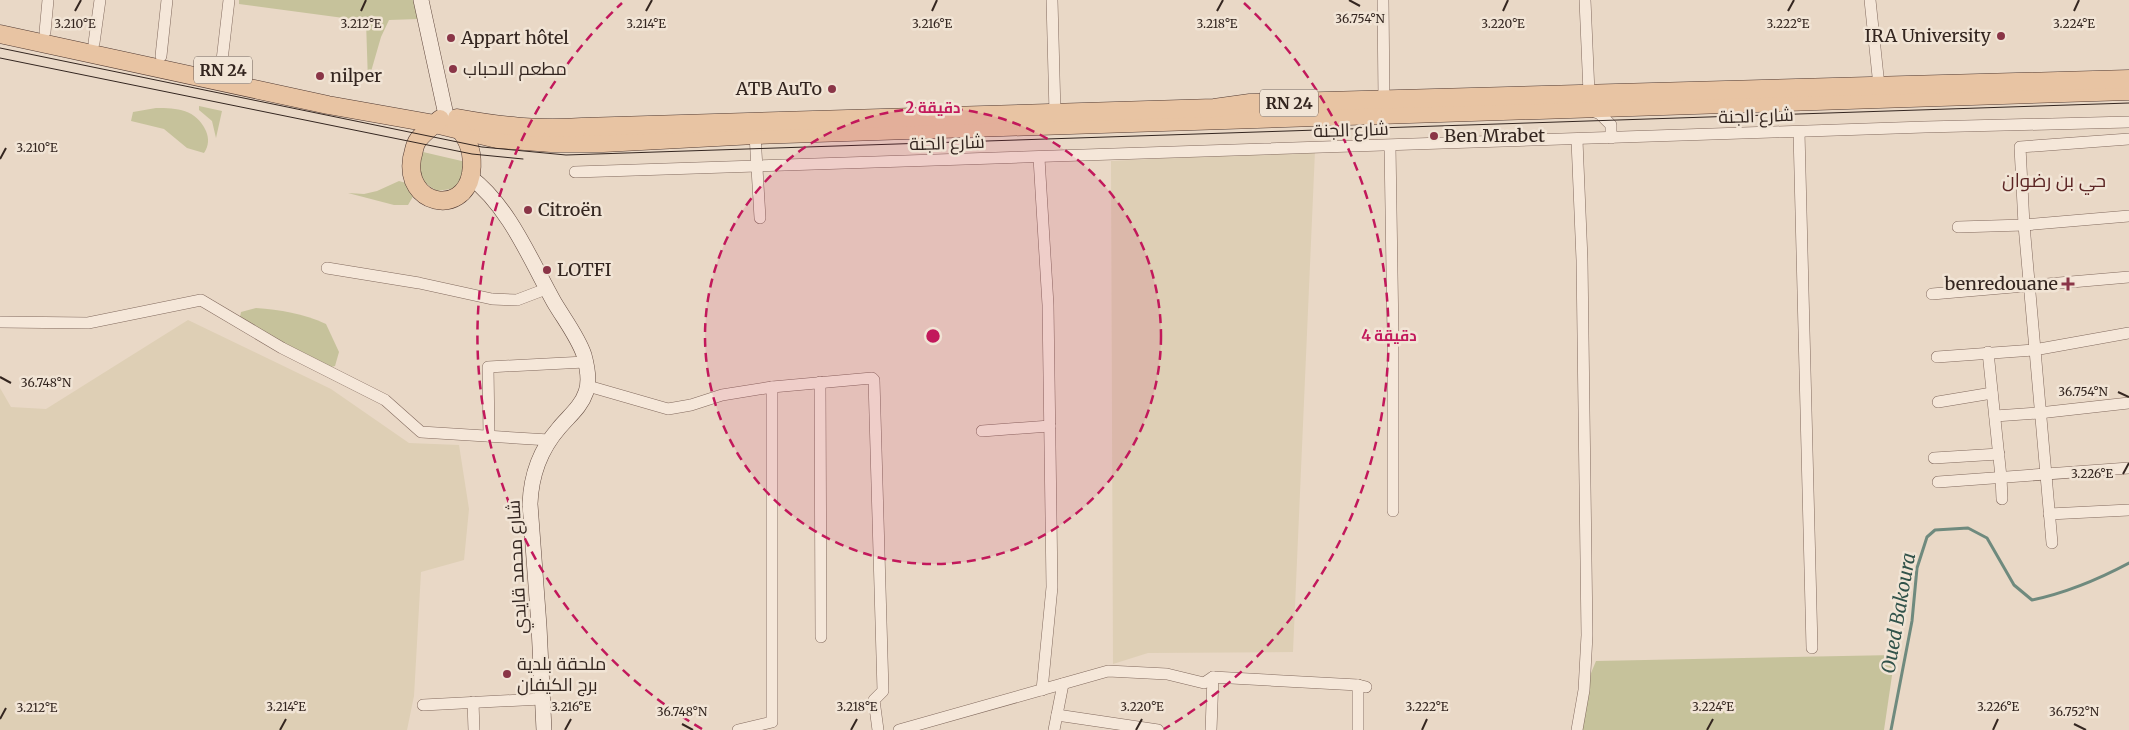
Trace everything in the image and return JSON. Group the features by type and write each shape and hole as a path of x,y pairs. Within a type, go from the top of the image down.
{"main road":[{"path":"421,0 448,121 469,145 473,159"},
{"name":"RN 24","path":"0,23 221,69 448,121 497,139 542,142 603,143 755,135 1588,101 1879,86 2129,79"},
{"name":"RN 24","path":"0,34 328,105 403,117 550,129 1214,108 1250,103 1384,99 1499,97 1588,101 1629,108 2129,91"},
{"path":"403,117 414,134 411,175 422,193 438,200 450,199 460,194 470,178 473,159 479,150 497,139"},
{"path":"414,147 422,136 448,121"},
{"path":"470,178 486,191 526,250 580,348 586,362 588,386"},
{"path":"460,194 479,195 496,204"},
{"name":"شارع محمد قايدي","path":"544,730 530,504 532,485 537,465 549,440 581,402 588,386"}],"street":[{"path":"45,32 48,0"},
{"path":"94,43 100,0"},
{"path":"161,56 166,0"},
{"path":"221,69 229,0"},
{"path":"1052,0 1055,113"},
{"path":"1383,0 1384,99"},
{"path":"1585,0 1588,101 1611,125 1611,138"},
{"path":"1870,0 1879,86"},
{"path":"1611,125 1629,108"},
{"name":"شارع الجنة","path":"575,172 1925,127 2129,122"},
{"path":"2017,126 2039,413 2047,474 2052,544"},
{"path":"1798,132 1812,648"},
{"path":"755,135 760,218"},
{"path":"2020,147 2129,139"},
{"path":"1576,730 1584,690 1587,635 1582,260 1577,140"},
{"path":"1390,146 1393,511"},
{"path":"1039,158 1048,305 1052,587 1042,690"},
{"path":"1958,228 2024,225 2129,216"},
{"path":"327,268 419,283 492,299 517,300 546,289"},
{"path":"1932,294 2029,284 2129,277"},
{"path":"0,322 88,323 201,300 282,348 385,400 421,432 549,440"},
{"path":"1936,357 2034,350 2129,333"},
{"path":"1988,352 2002,499"},
{"path":"489,436 488,367 586,362"},
{"path":"588,386 668,409 691,405 722,395 772,387 869,377 874,380 883,691 874,700 878,730"},
{"path":"820,382 821,637"},
{"path":"738,730 766,727 772,722 772,387"},
{"path":"1938,402 1992,393"},
{"path":"1995,416 2129,403"},
{"path":"982,431 1050,426"},
{"path":"1934,458 1999,454"},
{"path":"1938,482 2129,468"},
{"path":"2049,514 2129,510"},
{"path":"899,730 1108,671 1167,674 1204,682 1213,677 1362,686 1358,730"},
{"path":"1211,730 1213,677"},
{"path":"1054,730 1063,684"},
{"path":"423,704 542,699"},
{"path":"473,702 474,730"},
{"path":"1057,715 1158,730"}],"shaded area":[{"path":"239,0 415,0 419,19 389,20 381,37 368,82 366,21 239,4"},
{"path":"199,106 222,111 216,138 212,121 199,110"},
{"path":"156,108 178,109 197,118 208,136 208,145 204,153 187,148 164,129 131,121 133,112"},
{"path":"1315,151 1293,652 1148,653 1113,664 1111,161"},
{"path":"423,152 466,162 457,188 437,191 422,179 419,171"},
{"path":"399,181 406,183 415,193 408,205 394,205 348,193 364,194 377,191"},
{"path":"256,308 309,317 326,324 339,352 335,366 331,367 243,322 240,317 241,312"},
{"path":"188,320 331,389 409,443 459,445 469,509 464,560 421,572 414,696 407,730 0,730 0,388 11,407 46,409"},
{"path":"1895,655 1884,730 1578,730 1584,690 1596,661"}],"waterway":[{"name":"Oued Bakoura","path":"1891,730 1912,621 1917,568 1927,537 1935,530 1968,528 1987,538 2014,585 2032,600 2082,585 2129,563"}],"tram line":[{"path":"0,48 482,147 566,155 2129,103"},
{"path":"0,58 472,154 523,159"}],"place":[{"name":"IRA University","path":"2001,36"},
{"name":"Appart hôtel","path":"451,38"},
{"name":"مطعم الاحباب","path":"453,69"},
{"name":"nilper","path":"320,76"},
{"name":"ATB AuTo","path":"832,89"},
{"name":"Ben Mrabet","path":"1434,136"},
{"name":"Citroën","path":"528,210"},
{"name":"LOTFI","path":"547,270"},
{"name":"benredouane","path":"2068,284"},
{"name":"ملحقة بلدية برج الكيفان","path":"507,674"}],"district":[{"name":"حي بن رضوان","path":"2054,180"}]}
